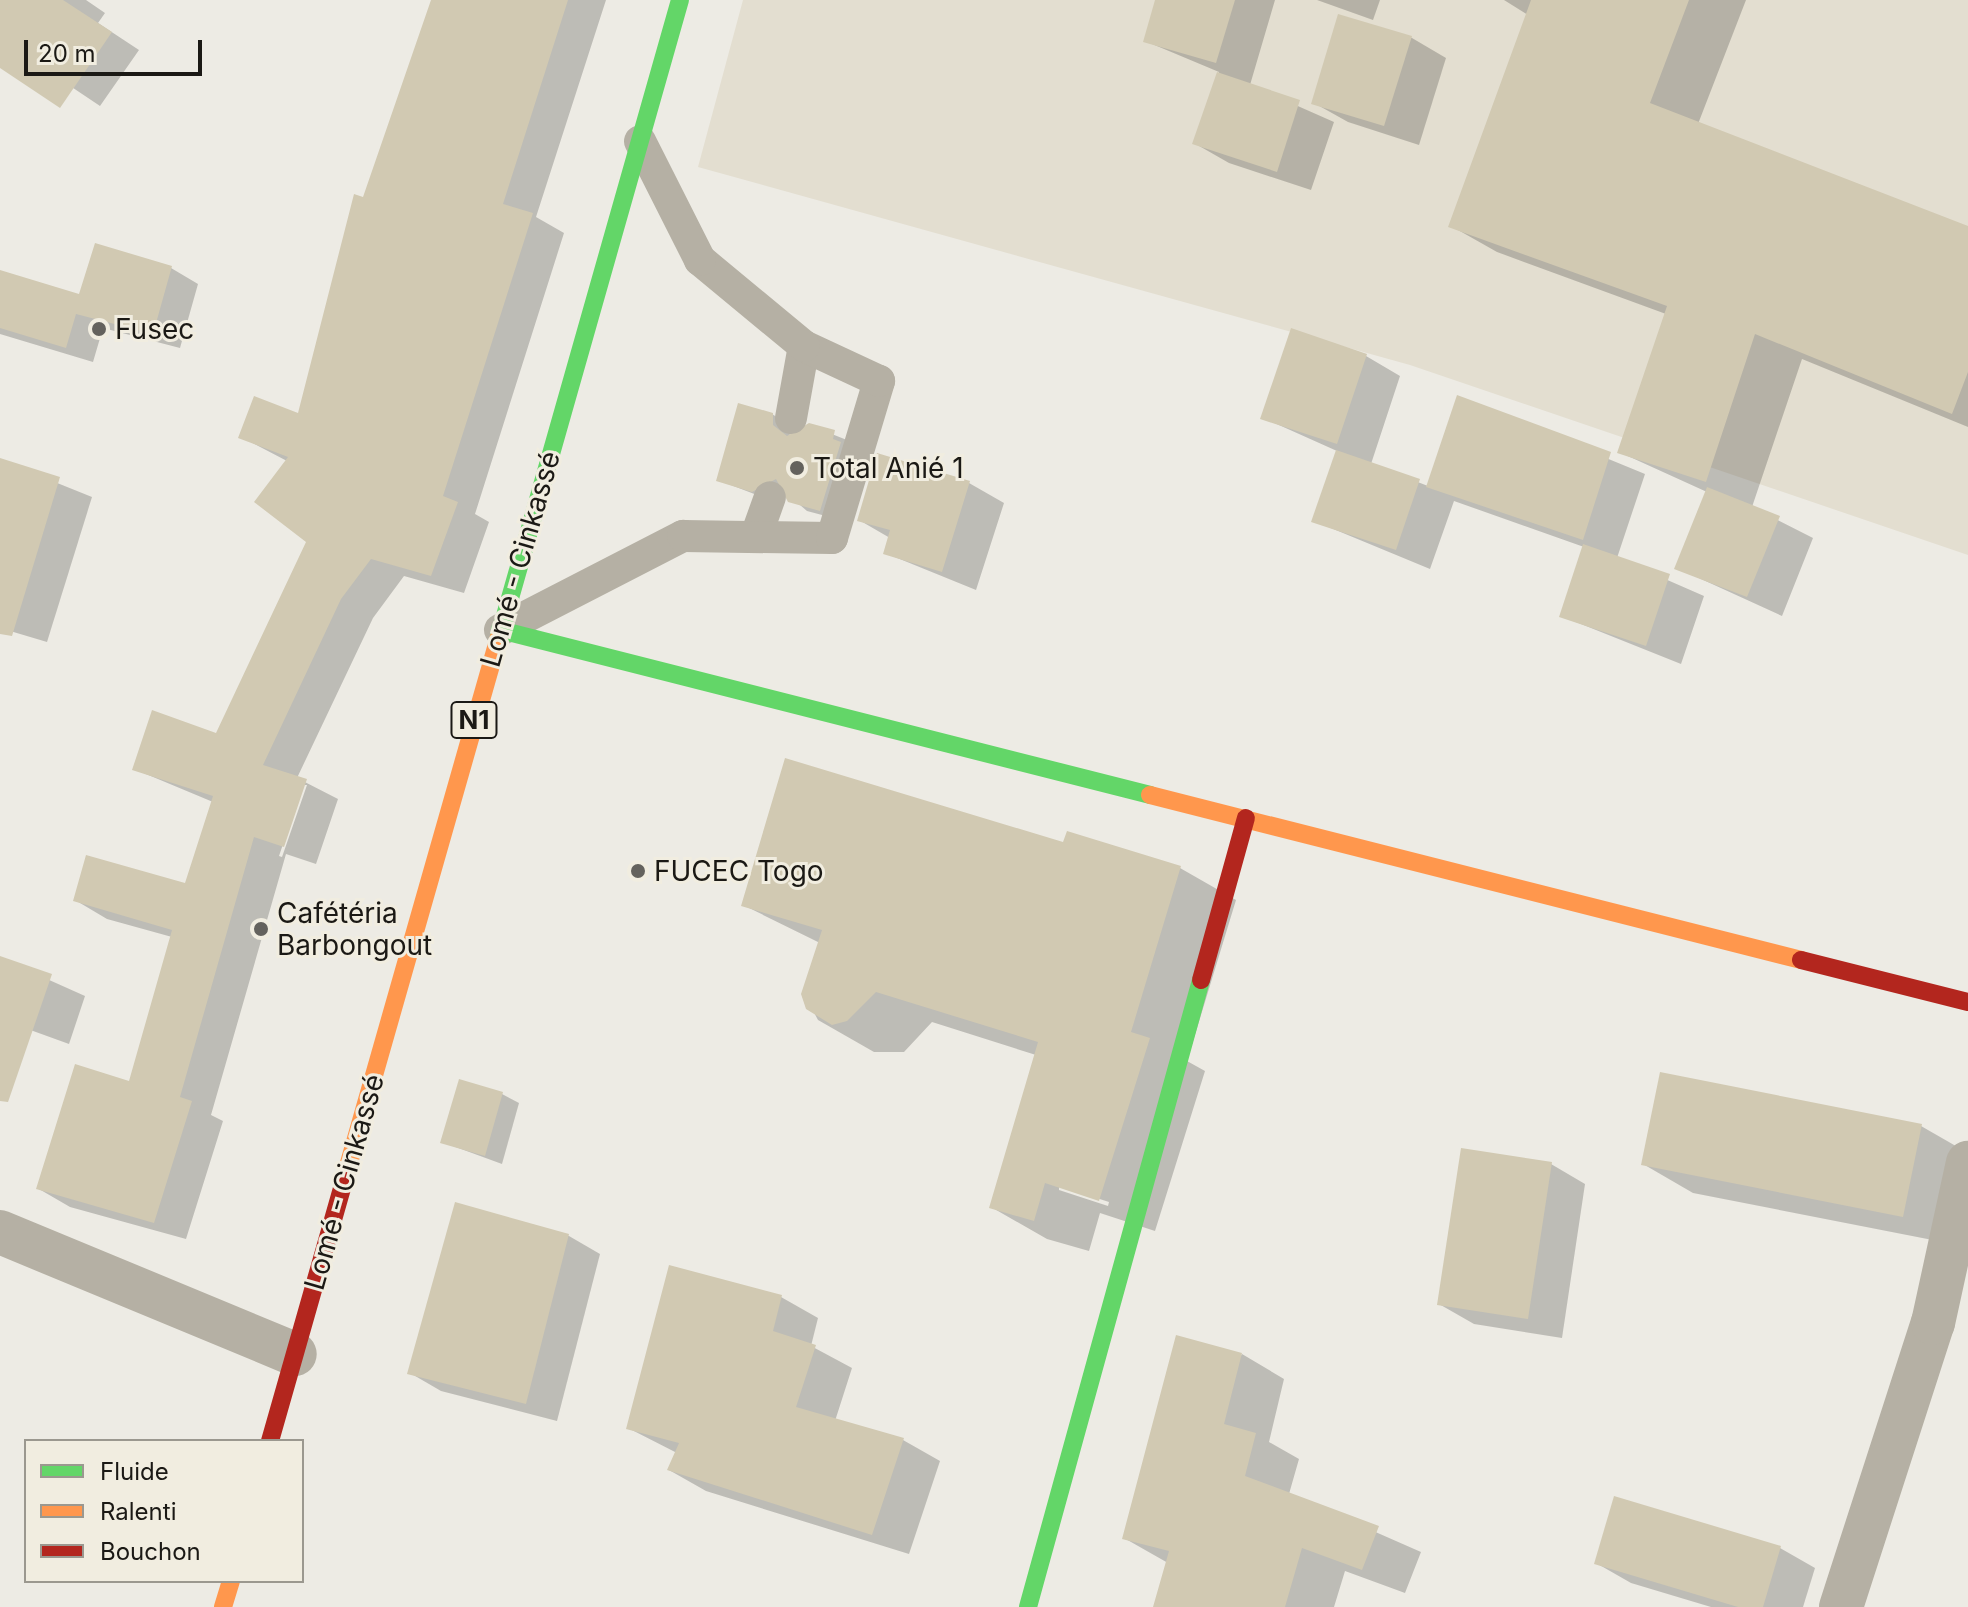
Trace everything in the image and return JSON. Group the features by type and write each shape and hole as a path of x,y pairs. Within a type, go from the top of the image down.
{"main road":[{"name":"Lomé - Cinkassé","path":"271,1439 680,0"},
{"path":"500,630 1968,1002"},
{"path":"1028,1607 1246,818"},
{"path":"223,1607 230,1583"}],"street":[{"path":"1841,1607 1933,1323 1968,1163"},
{"path":"0,1232 295,1354"}],"lane":[{"path":"500,630 683,536 832,538 879,381 804,346 700,260 640,141"},
{"path":"791,418 804,346"},
{"path":"756,536 770,497"}],"shaded area":[{"path":"743,0 1968,0 1968,555 1410,365 698,167"}],"building":[{"path":"0,0 63,0 112,32 60,108 0,68"},
{"path":"431,0 568,0 503,204 533,213 443,496 458,502 431,576 371,559 341,599 263,765 307,779 284,847 254,837 180,1097 192,1101 154,1223 36,1189 75,1064 129,1081 172,930 73,901 86,855 185,883 213,796 132,770 152,710 216,733 306,542 254,502 288,457 238,438 254,396 298,413 354,194 363,197"},
{"path":"1155,0 1235,0 1216,63 1143,42"},
{"path":"1531,0 1689,0 1650,103 1968,226 1968,372 1952,414 1755,334 1706,482 1617,453 1667,306 1448,227"},
{"path":"1338,14 1412,36 1384,126 1311,104"},
{"path":"1217,72 1300,100 1277,172 1192,144"},
{"path":"95,243 172,266 153,334 76,314 66,348 0,328 0,270 79,294"},
{"path":"1291,328 1367,354 1337,444 1260,419"},
{"path":"1457,395 1611,452 1583,540 1426,487"},
{"path":"738,403 773,413 773,425 787,436 809,423 835,430 833,439 841,442 820,511 788,502 776,479 752,492 716,481"},
{"path":"1336,450 1420,479 1396,550 1311,522"},
{"path":"877,453 970,481 942,572 883,554 890,530 857,521"},
{"path":"0,458 60,477 12,636 0,634"},
{"path":"1707,487 1780,516 1747,597 1674,569"},
{"path":"1583,544 1670,574 1646,646 1559,617"},
{"path":"785,758 1063,842 1067,831 1181,866 1131,1032 1150,1038 1099,1201 1045,1183 1034,1221 989,1208 1038,1042 876,992 847,1021 832,1025 806,1009 801,994 822,930 741,906"},
{"path":"0,956 52,974 8,1102 0,1101"},
{"path":"1660,1072 1922,1124 1903,1217 1641,1165"},
{"path":"459,1079 503,1092 485,1156 440,1143"},
{"path":"1461,1148 1552,1162 1528,1319 1437,1305"},
{"path":"455,1202 569,1234 526,1404 407,1374"},
{"path":"669,1265 782,1295 773,1331 816,1345 796,1407 904,1438 872,1535 667,1470 679,1443 626,1429"},
{"path":"1176,1335 1242,1353 1224,1424 1256,1433 1245,1476 1379,1526 1362,1570 1302,1548 1285,1607 1153,1607 1169,1551 1122,1539"},
{"path":"1614,1496 1781,1546 1763,1607 1738,1607 1594,1564"}],"traffic: fast":[{"path":"499,637 680,0"},
{"path":"500,630 1150,795"},
{"path":"1028,1607 1201,980"}],"traffic: slow":[{"path":"347,1170 499,637"},
{"path":"1150,795 1801,960"},
{"path":"223,1607 230,1583"}],"traffic: jam":[{"path":"1201,980 1246,818"},
{"path":"1801,960 1968,1002"},
{"path":"271,1439 347,1170"}],"place":[{"name":"Fusec","path":"99,329"},
{"name":"Total Anié 1","path":"797,468"},
{"name":"FUCEC Togo","path":"638,871"},
{"name":"Cafétéria Barbongout","path":"261,929"}]}
